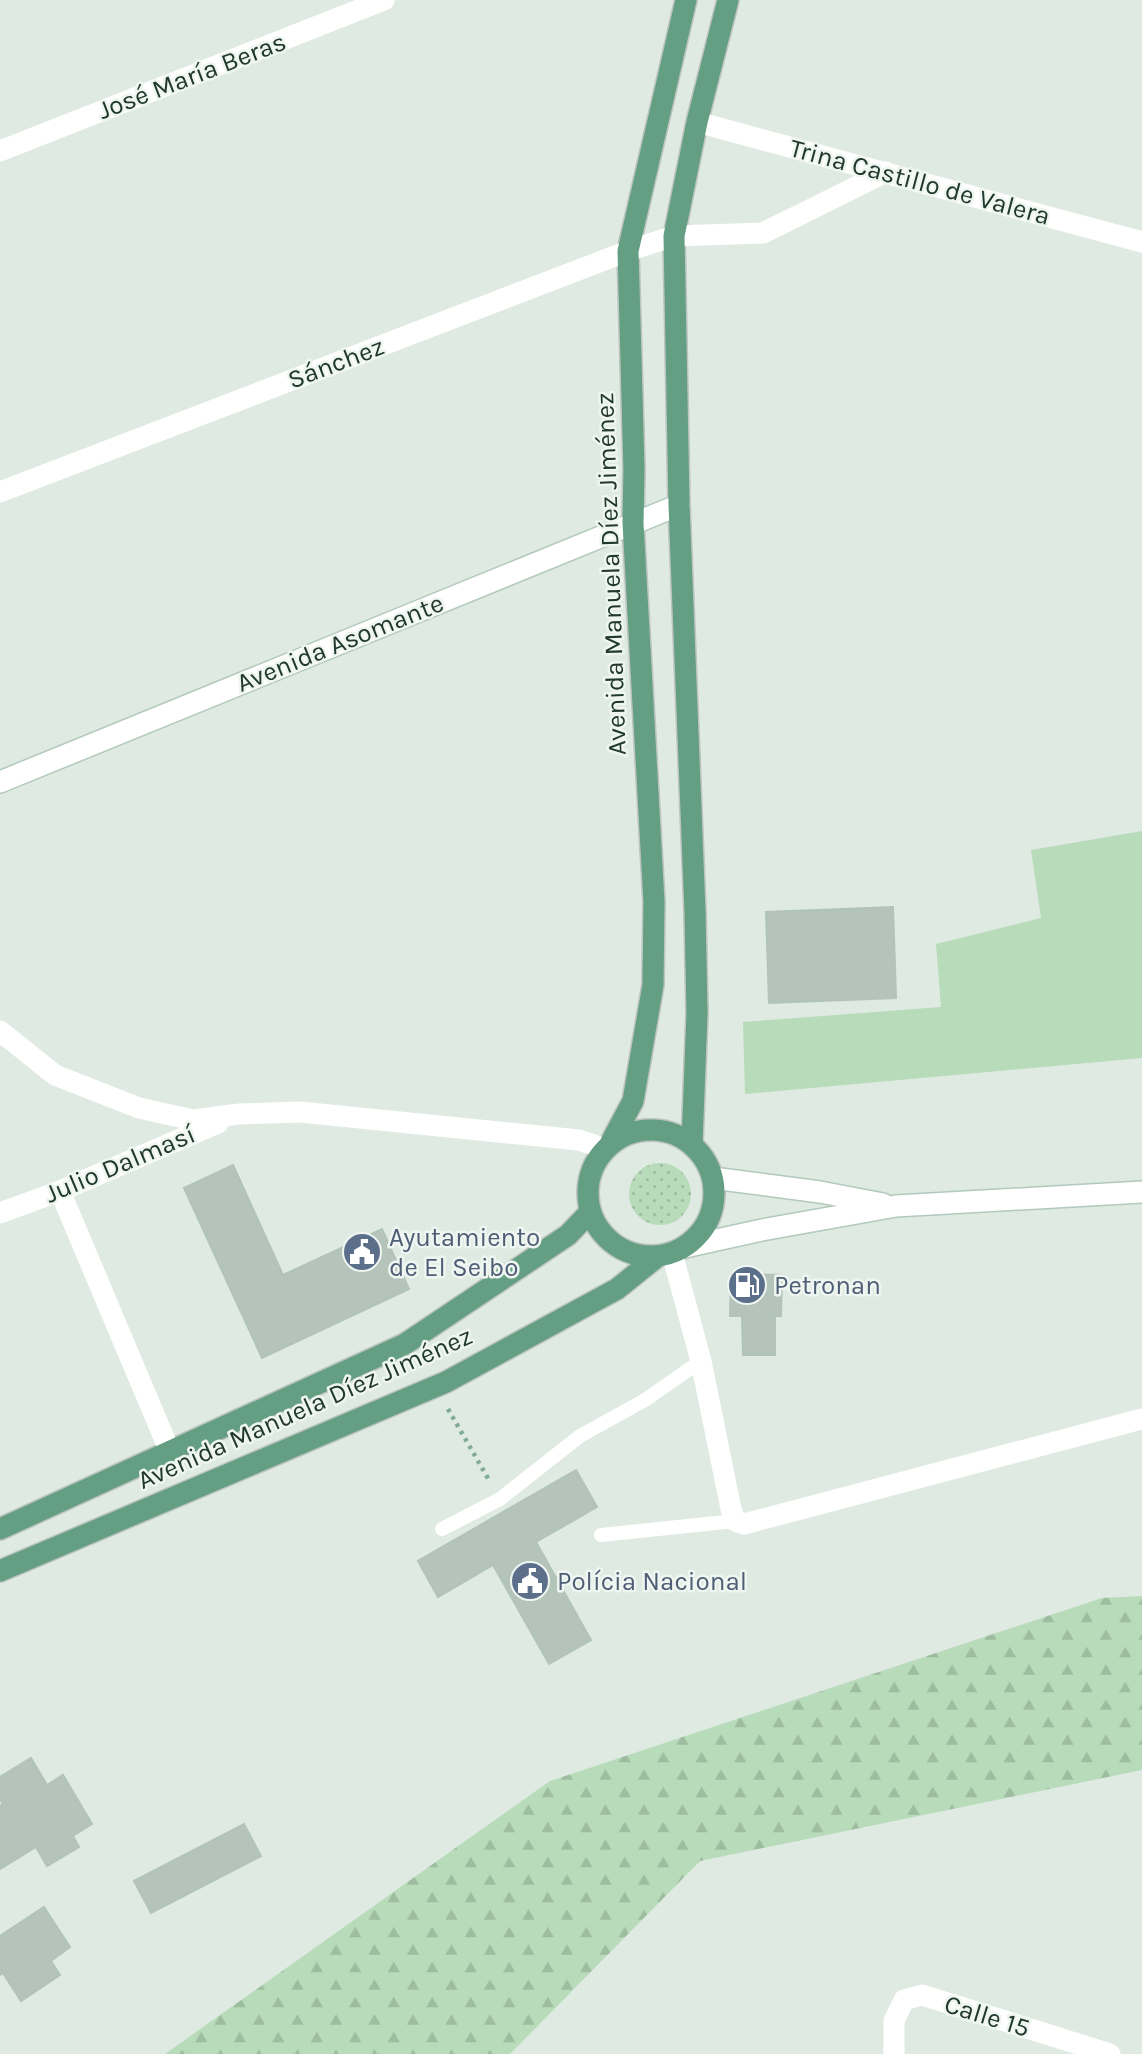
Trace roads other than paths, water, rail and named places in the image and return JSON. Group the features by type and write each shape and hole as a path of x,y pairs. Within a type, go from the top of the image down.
{"main road":[{"name":"Avenida Manuela Díez Jiménez","path":"607,1146 633,1101 653,985 654,902 633,523 628,251 686,0"},
{"path":"692,1144 697,1013 696,937 680,505 674,236 697,122 728,0"},
{"path":"646,1129 666,1130 692,1144 707,1162 713,1178 714,1205 704,1229 672,1252 637,1255 617,1247 601,1232 590,1212 588,1195 589,1179 595,1163 607,1146 627,1133 646,1129"},
{"name":"Avenida Manuela Díez Jiménez","path":"0,1529 405,1344 568,1235 590,1212"},
{"name":"Avenida Manuela Díez Jiménez","path":"0,1571 435,1387 617,1289 672,1252"}],"street":[{"name":"José María Beras","path":"0,151 384,0"},
{"name":"Trina Castillo de Valera","path":"697,122 1142,242"},
{"name":"Sánchez","path":"0,492 628,251 674,236 763,233 886,172"},
{"name":"Avenida Asomante","path":"0,782 680,505"},
{"path":"0,1031 55,1075 139,1108 193,1119 300,1112 579,1140 607,1146"},
{"name":"Julio Dalmasí","path":"0,1213 61,1191 239,1114"},
{"path":"713,1178 820,1192 896,1206"},
{"path":"61,1191 170,1452"},
{"path":"1142,1192 896,1206 762,1230 672,1252 701,1361 735,1521 744,1524 1142,1419"},
{"name":"Calle 15","path":"894,2054 894,2021 904,2000 922,1995 1110,2054"}],"lane":[{"path":"442,1529 500,1499 580,1436 645,1400 701,1361"},
{"path":"601,1535 735,1521"}],"place":[{"name":"Ayutamiento de El Seibo","path":"362,1252"},
{"name":"Petronan","path":"747,1285"},
{"name":"Polícia Nacional","path":"530,1581"}]}
